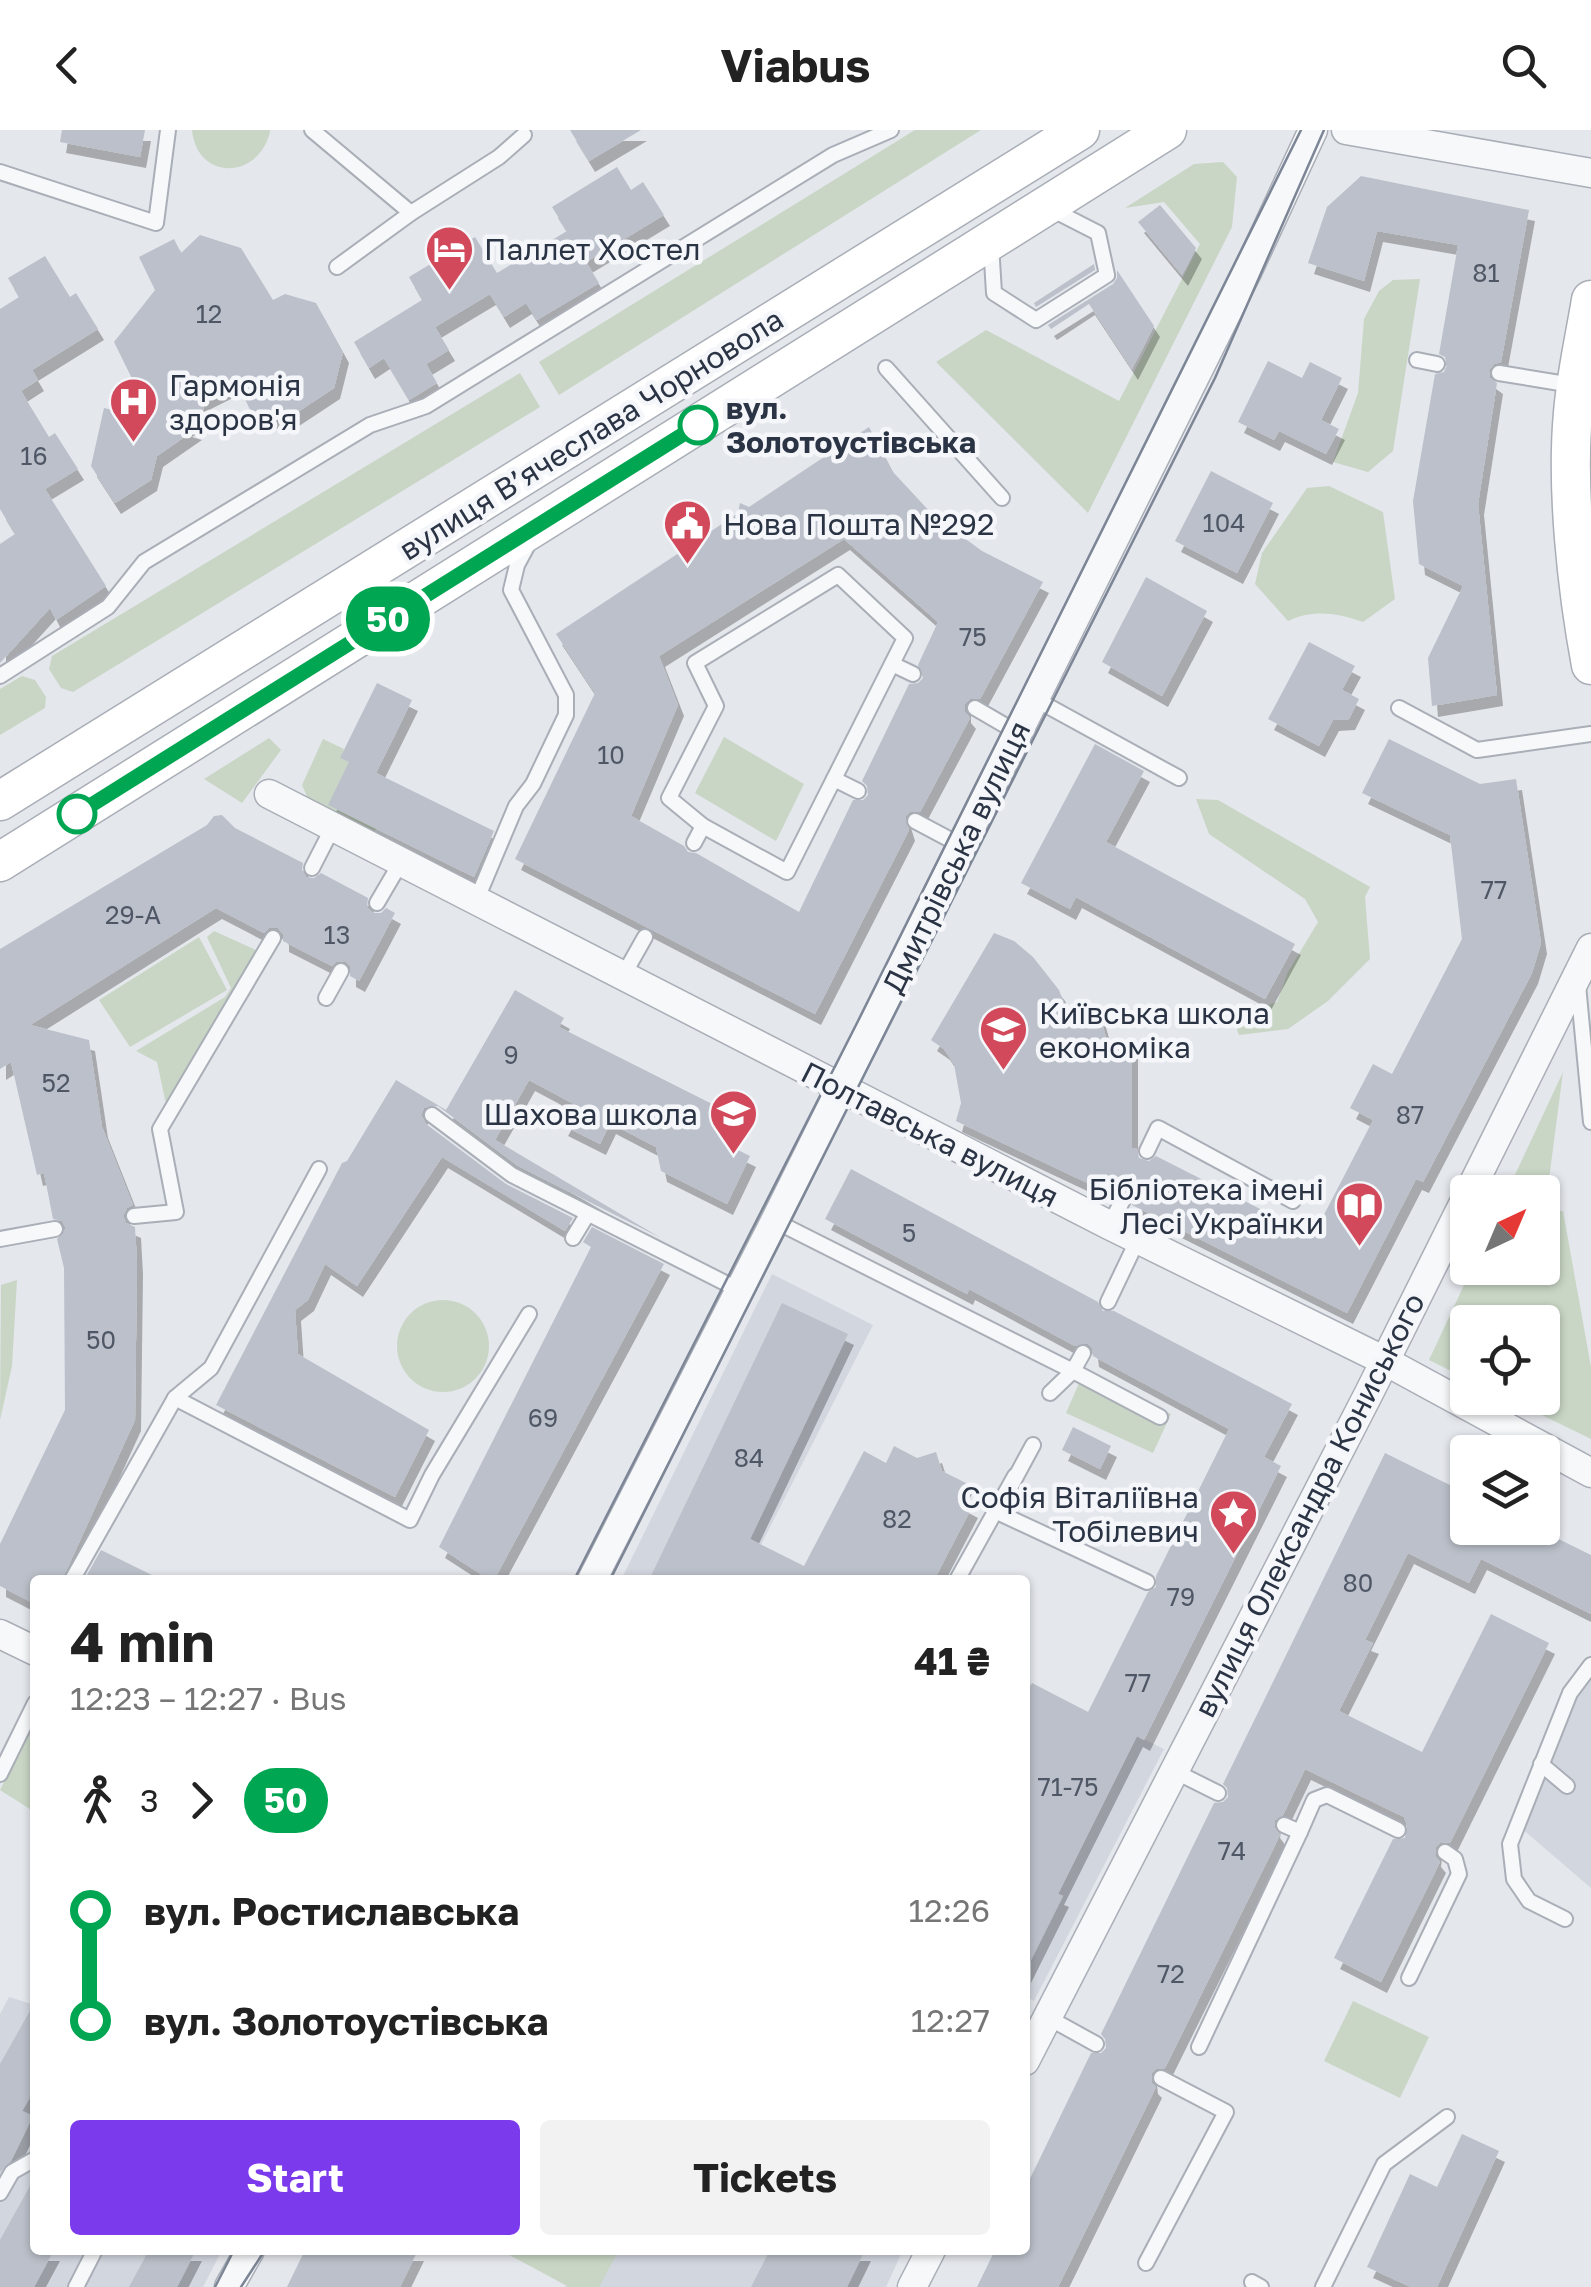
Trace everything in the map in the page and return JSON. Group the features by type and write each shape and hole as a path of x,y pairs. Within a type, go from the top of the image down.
{"main road":[{"name":"вулиця Вʼячеслава Чорновола","path":"0,800 1080,130"},
{"name":"вулиця Вʼячеслава Чорновола","path":"0,862 1166,130"},
{"path":"1591,300 1572,416 1582,506 1584,626 1591,665"}],"street":[{"name":"Дмитрівська вулиця","path":"595,1575 1035,699 1248,270 1312,130"},
{"path":"1346,130 1591,173"},
{"name":"Полтавська вулиця","path":"269,794 1138,1240 1385,1361 1591,1474"},
{"name":"вулиця Олександра Кониського","path":"1030,2051 1385,1361 1591,948"},
{"path":"0,1634 30,1647"},
{"path":"229,2287 247,2255"},
{"path":"912,2287 928,2255"}],"lane":[{"path":"0,172 156,223 168,130"},
{"path":"312,130 410,214"},
{"path":"0,676 108,607 144,562 160,552 370,425 426,406 833,155 891,130"},
{"path":"337,267 499,157 524,134"},
{"path":"990,242 994,293 1036,320 1107,275 1098,233 1046,207"},
{"path":"1417,360 1437,364"},
{"path":"886,368 1002,498"},
{"path":"1499,373 1577,386"},
{"path":"476,901 516,806 533,784 566,715 566,695 511,590 517,565 531,540 558,513"},
{"path":"838,575 906,638 834,780 786,872 703,826 669,798 716,706 695,662 838,575"},
{"path":"892,664 914,674"},
{"path":"1035,699 1178,778"},
{"path":"976,708 1018,733"},
{"path":"1399,708 1477,750 1591,734"},
{"path":"834,780 858,791"},
{"path":"914,822 962,846"},
{"path":"694,843 703,826"},
{"path":"312,868 334,828"},
{"path":"377,903 401,862"},
{"path":"623,976 645,937"},
{"path":"134,1216 176,1212 160,1129 273,938"},
{"path":"326,998 341,971"},
{"path":"1577,974 1591,1122"},
{"path":"432,1116 512,1176 700,1267 739,1290"},
{"path":"1147,1151 1158,1128 1293,1201"},
{"path":"75,1575 175,1398 211,1368 319,1169"},
{"path":"1109,1225 1123,1200"},
{"path":"573,1238 587,1214"},
{"path":"775,1221 1160,1417"},
{"path":"0,1239 55,1229"},
{"path":"1108,1302 1138,1240"},
{"path":"175,1398 410,1520 432,1475 529,1314"},
{"path":"1050,1393 1073,1372 1083,1353"},
{"path":"960,1575 1034,1445"},
{"path":"998,1512 1147,1582"},
{"path":"1565,1919 1530,1901 1514,1879 1510,1844 1570,1693 1591,1665"},
{"path":"0,1774 30,1713"},
{"path":"1541,1764 1567,1786"},
{"path":"1174,1771 1218,1793"},
{"path":"1198,2047 1314,1800 1328,1795 1398,1830"},
{"path":"1284,1826 1300,1832"},
{"path":"1409,1978 1459,1874 1456,1859 1445,1852"},
{"path":"1047,2018 1096,2044"},
{"path":"1146,2263 1226,2112 1161,2078"},
{"path":"1323,2287 1384,2164 1447,2117"},
{"path":"0,2193 12,2172 30,2163"},
{"path":"76,2287 92,2255"}],"shaded area":[{"path":"772,1274 873,1325 746,1575 623,1575"},
{"path":"1591,1655 1591,1888 1514,1822 1568,1687"},
{"path":"1030,1683 1164,1749 1034,2001 1030,1999"},
{"path":"9,1997 30,2003 30,2255 219,2255 203,2287 0,2287 0,2014"},
{"path":"527,2255 901,2255 886,2287 565,2287 570,2277"}],"green space":[{"path":"192,130 270,132 253,159 228,168 205,159 196,147"},
{"path":"915,130 981,130 559,395 539,362"},
{"path":"1223,162 1237,177 1232,227 1088,513 936,362 986,330 1119,401 1200,244 1164,202 1125,208 1194,164"},
{"path":"1420,279 1393,451 1368,472 1333,462 1358,393 1364,319 1379,291 1393,280"},
{"path":"520,373 540,407 73,692 61,688 49,669 52,656"},
{"path":"1329,486 1383,512 1395,599 1363,622 1325,614 1288,621 1255,584 1262,553 1307,488"},
{"path":"22,676 35,680 46,697 45,708 0,735 0,689"},
{"path":"724,737 804,784 776,841 695,793"},
{"path":"269,738 281,750 242,803 204,779"},
{"path":"323,739 344,749 341,758 349,762 376,829 373,834 309,801 302,785"},
{"path":"1196,799 1218,800 1370,887 1365,897 1370,959 1328,1001 1288,1029 1239,1035 1232,1017 1277,1002 1288,972 1318,922 1305,899 1209,834"},
{"path":"214,931 258,951 166,1104 157,1062 136,1051 225,997 231,988 207,937"},
{"path":"199,937 227,990 130,1047 99,1000"},
{"path":"1563,1072 1550,1175 1515,1175"},
{"path":"1560,1211 1563,1211 1591,1367 1591,1439 1542,1415 1560,1415 1560,1305 1455,1305 1464,1285 1560,1285"},
{"path":"17,1280 12,1366 0,1420 1,1285"},
{"path":"443,1300 461,1303 476,1313 486,1328 486,1364 476,1379 461,1389 443,1392 425,1389 410,1379 400,1364 397,1346 400,1328 410,1313 425,1303"},
{"path":"1450,1315 1450,1370 1429,1360"},
{"path":"1083,1374 1171,1414 1153,1453 1066,1413"},
{"path":"30,1730 30,1809 0,1790"},
{"path":"1353,2001 1429,2037 1400,2098 1324,2061"},
{"path":"509,2255 616,2255 599,2287 569,2287"}],"building":[{"path":"62,130 145,130 140,157 60,142"},
{"path":"570,130 641,130 589,161"},
{"path":"617,167 631,190 643,182 664,215 586,262 599,283 537,320 526,303 504,317 490,294 435,327 449,350 426,364 437,383 409,400 384,358 369,368 354,342 422,300 409,277 475,237 497,273 567,231 552,207"},
{"path":"1361,176 1529,210 1501,362 1489,370 1490,378 1497,383 1478,504 1497,695 1432,706 1428,658 1463,586 1419,564 1413,501 1435,374 1444,372 1447,365 1445,357 1439,354 1458,245 1377,231 1364,281 1308,263 1327,207"},
{"path":"1160,205 1196,248 1182,275 1138,222"},
{"path":"200,235 241,248 273,300 285,294 316,303 343,352 334,388 284,421 252,414 237,382 205,398 202,417 186,426 196,429 157,456 151,480 115,503 91,466 104,408 152,419 114,342 155,290 139,257 174,239 181,253"},
{"path":"45,256 70,297 76,293 98,329 32,370 38,380 21,391 49,437 55,433 78,469 45,489 106,586 56,620 50,608 0,663 0,544 15,534 0,509 0,309 19,297 8,278"},
{"path":"1094,264 1095,270 1036,307 1034,303"},
{"path":"1117,270 1154,326 1132,369 1089,304 1051,329 1048,325 1113,284"},
{"path":"1268,361 1302,378 1310,362 1342,378 1321,420 1339,429 1326,454 1279,431 1274,440 1238,422"},
{"path":"869,427 893,472 933,515 982,551 1043,582 980,699 971,698 965,704 970,718 920,812 910,812 905,817 909,830 815,1014 515,859 595,693 556,634 691,545 693,533 704,536 738,513 740,503 749,507","holes":["844,539 938,622 918,665 923,678 909,684 862,781 868,795 863,800 853,800 799,912 631,816 678,705 659,656"]},
{"path":"1211,471 1273,503 1237,573 1175,541"},
{"path":"1146,577 1207,611 1162,696 1102,662"},
{"path":"1309,642 1355,666 1342,690 1359,699 1349,719 1333,720 1319,746 1268,719"},
{"path":"377,683 412,700 376,773 494,831 474,877 328,805 349,762 340,758"},
{"path":"1389,739 1480,784 1516,779 1541,943 1532,973 1423,1182 1416,1179 1347,1313 1132,1205 1133,1195 1127,1190 1118,1190 1113,1195 956,1121 961,1103 954,1064 944,1049 931,1040 994,933 1014,941 1033,957 1059,990 1067,1011 1097,1006 1109,1048 1132,1043 1132,1148 1137,1149 1139,1158 1149,1161 1156,1156 1313,1236 1373,1120 1350,1108 1373,1064 1392,1074 1462,939 1450,835 1362,793"},
{"path":"1095,744 1144,771 1106,842 1295,944 1265,999 1076,897 1070,909 1021,883"},
{"path":"222,815 235,828 303,863 306,877 314,878 321,873 368,898 367,907 373,913 386,908 395,913 359,981 350,976 350,966 345,961 332,966 283,941 278,928 269,928 264,933 216,908 30,1025 89,1040 102,1127 133,1205 123,1216 126,1223 135,1227 137,1263 135,1420 64,1575 30,1575 30,1601 0,1586 0,1544 65,1410 64,1268 57,1239 66,1228 62,1221 53,1219 44,1173 37,1175 11,1062 0,1069 0,949 207,825 214,816"},
{"path":"515,990 564,1018 559,1027 738,1117 726,1144 750,1156 727,1204 661,1171 656,1147 610,1123 600,1144 562,1125 574,1104 529,1080 495,1140 661,1238 518,1166 438,1106 424,1108 421,1115 426,1124 506,1184 573,1218 565,1231 442,1157 357,1286 325,1264 308,1300 295,1310 298,1354 429,1430 395,1497 216,1405 342,1163 347,1161 396,1080 446,1110"},
{"path":"851,1169 1098,1302 1103,1311 1114,1311 1292,1404 1264,1457 1281,1466 1144,1740 1137,1736 1058,1894 1063,1896 1030,1962 1030,1687 1032,1683 1088,1712 1148,1592 1156,1587 1156,1576 1229,1429 1093,1356 1087,1343 1075,1346 825,1219"},
{"path":"592,1227 664,1264 497,1575 482,1575 439,1547 591,1247 583,1242"},
{"path":"782,1303 848,1334 750,1539 804,1566 864,1451 886,1463 894,1446 917,1458 936,1452 942,1471 966,1483 957,1499 972,1507 937,1575 651,1575"},
{"path":"1073,1427 1111,1446 1100,1469 1062,1450"},
{"path":"1385,1453 1450,1485 1450,1545 1560,1545 1560,1540 1591,1555 1591,1614 1481,1559 1469,1583 1408,1553 1365,1640 1373,1643 1339,1711 1422,1752 1491,1614 1549,1643 1450,1843 1441,1842 1436,1847 1435,1856 1440,1862 1381,1982 1334,1958 1393,1839 1405,1838 1407,1825 1404,1817 1305,1769 1283,1815 1275,1820 1274,1827 1280,1835 1165,2068 1151,2074 1156,2087 1058,2287 977,2287 993,2255 1030,2255 1030,2179 1091,2053 1101,2053 1106,2048 1101,2034 1214,1803 1228,1797 1223,1784"},
{"path":"101,1550 152,1575 87,1575"},
{"path":"30,2011 30,2097 22,2111 30,2115 30,2122 11,2161 0,2172 0,2064"},
{"path":"1462,2134 1499,2151 1437,2287 1411,2287 1367,2267 1410,2174 1437,2187"},
{"path":"30,2186 30,2255 51,2255 34,2287 0,2287 0,2240"},
{"path":"146,2255 193,2255 177,2287 129,2287"},
{"path":"303,2255 416,2255 400,2287 287,2287"},
{"path":"767,2255 863,2255 847,2287 751,2287"}],"tram line":[{"path":"577,1575 858,1021 1301,130"},
{"path":"613,1575 1215,378 1324,130"},
{"path":"215,2287 231,2255"},
{"path":"241,2287 262,2255"}],"bus line":[{"name":"50","path":"77,814 698,425"}],"place":[{"name":"Паллет Хостел","path":"449,292"},
{"name":"вул. Золотоустiвська","path":"698,425"},
{"name":"Гармонія здоров'я","path":"134,444"},
{"name":"Нова Пошта №292","path":"688,566"},
{"name":"Київська школа економіка","path":"1004,1072"},
{"name":"Шахова школа","path":"733,1156"},
{"name":"Бібліотека імені Лесі Українки","path":"1359,1248"},
{"name":"Софія Віталіївна Тобілевич","path":"1234,1556"}]}
